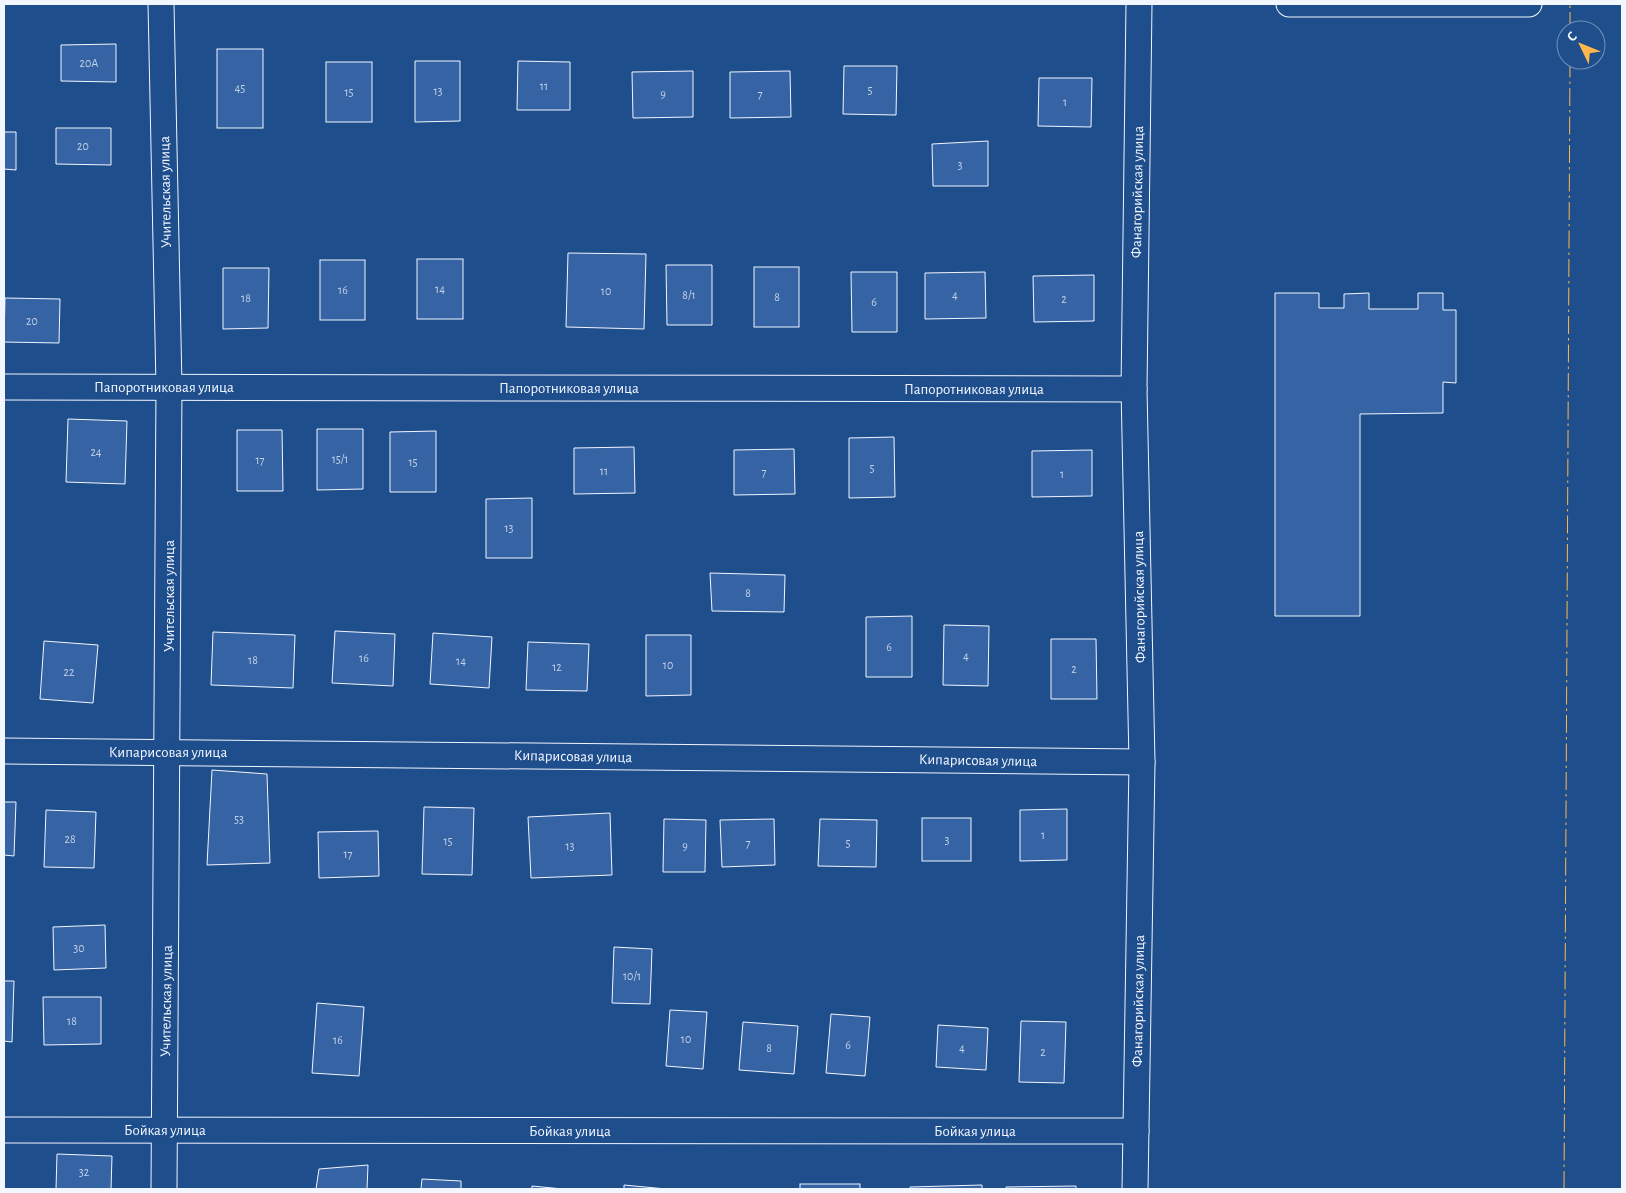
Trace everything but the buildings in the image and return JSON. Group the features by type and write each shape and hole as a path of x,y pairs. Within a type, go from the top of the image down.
{"street":[{"name":"Учительская улица","path":"161,4 169,386 164,1189"},
{"name":"Фанагорийская улица","path":"1135,1189 1142,762 1134,389 1139,4"},
{"path":"1288,4 1529,4"},
{"name":"Папоротниковая улица","path":"4,387 1134,389"},
{"name":"Кипарисовая улица","path":"4,751 1142,762"},
{"name":"Бойкая улица","path":"4,1130 1136,1131"}],"power":[{"path":"1570,4 1570,20"},
{"path":"1564,1189 1570,70"}]}
